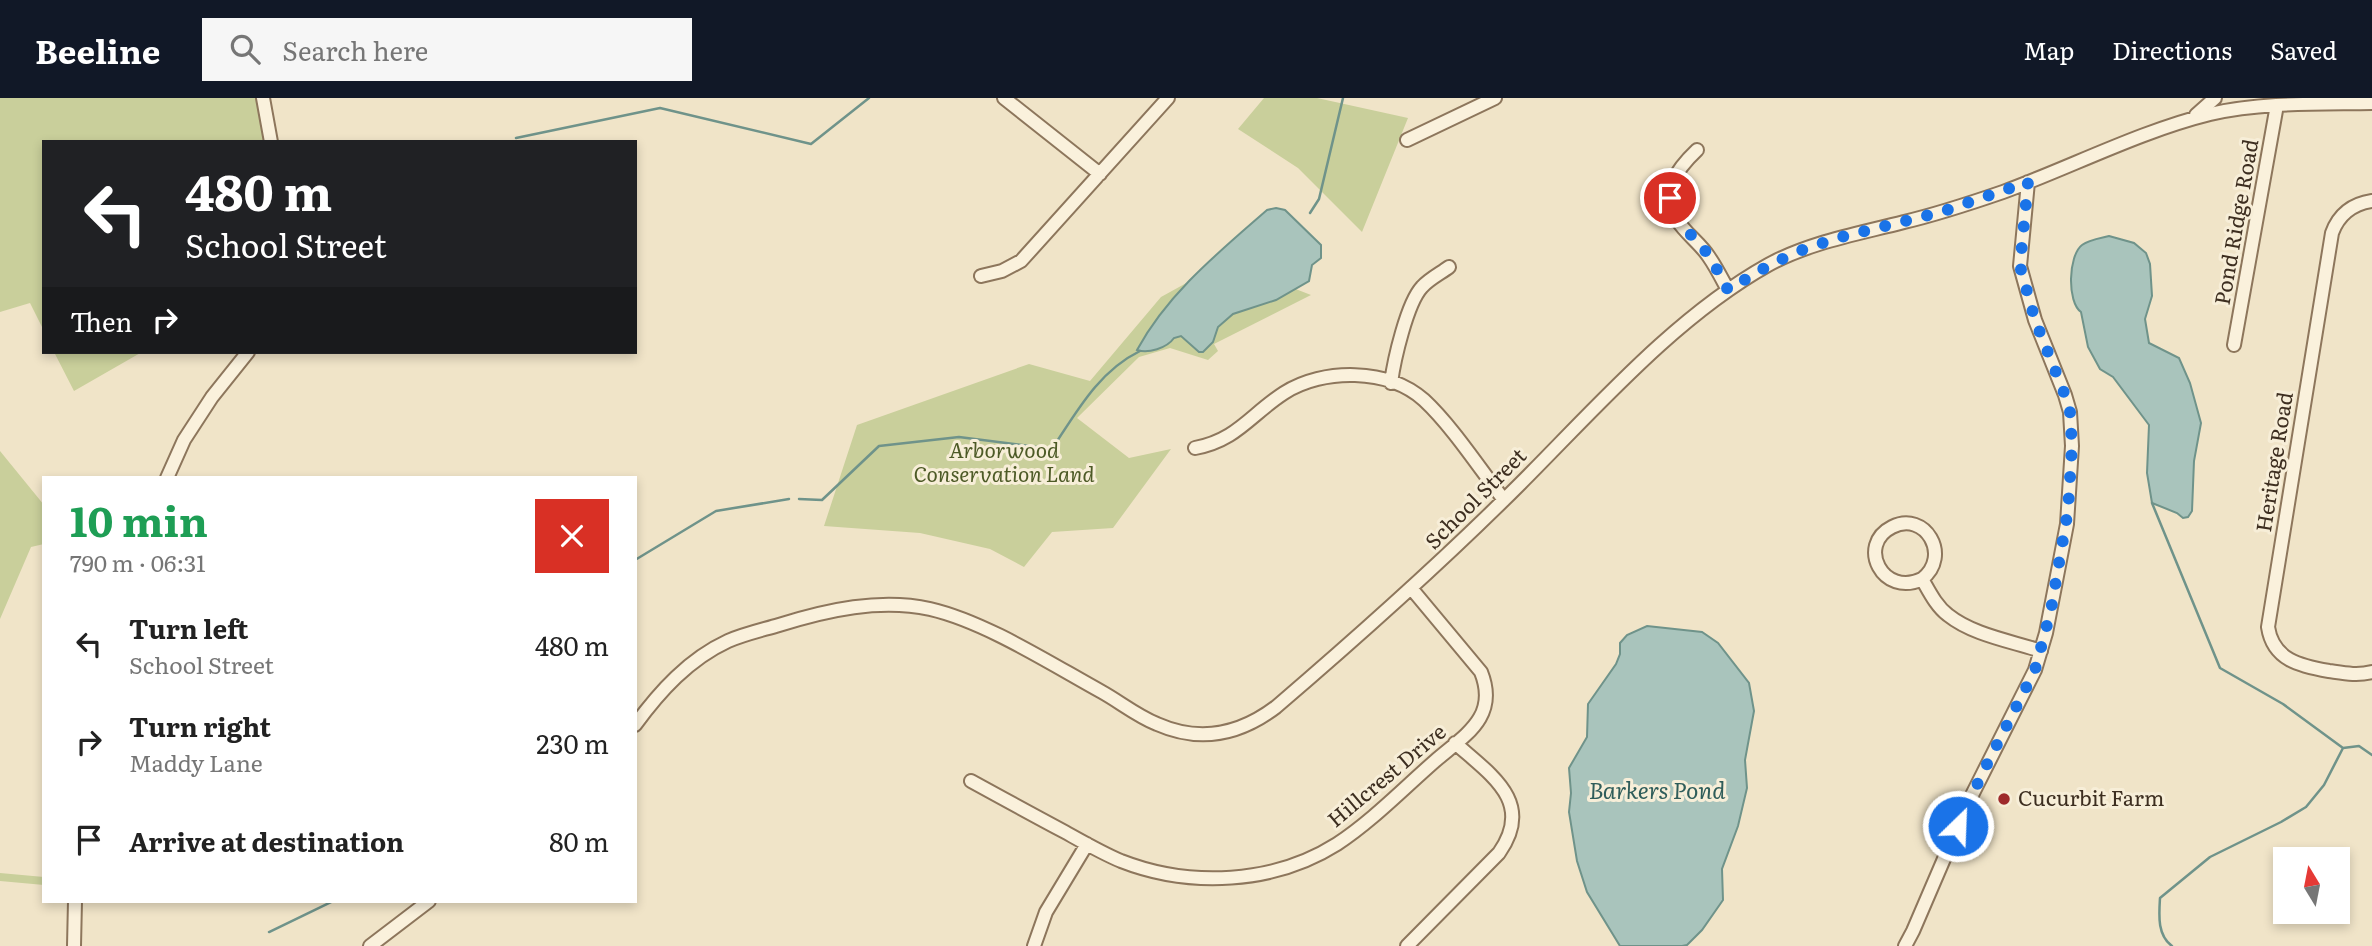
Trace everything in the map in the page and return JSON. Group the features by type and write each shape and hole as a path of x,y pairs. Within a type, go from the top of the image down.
{"street":[{"path":"263,98 271,140"},
{"path":"1004,98 1100,174"},
{"path":"981,276 1002,271 1021,261 1168,98"},
{"path":"1407,141 1468,104 1495,98"},
{"path":"2190,120 2215,98"},
{"name":"School Street","path":"637,722 662,691 688,666 729,641 811,616 891,605 929,609 964,621 1018,647 1156,724 1196,734 1224,733 1250,724 1276,707 1411,589 1504,500 1593,409 1693,316 1728,290 1771,264 1807,248 1845,236 1941,212 2190,120 2252,102 2277,105 2372,103"},
{"name":"Pond Ridge Road","path":"2234,345 2277,105"},
{"path":"1697,150 1681,165 1674,177 1670,187 1672,212 1709,257 1728,290"},
{"path":"1905,946 1982,774 2029,684 2041,651 2067,524 2072,439 2065,395 2035,320 2020,266 2028,182"},
{"name":"Heritage Road","path":"2372,201 2353,206 2346,211 2332,233 2268,626 2271,640 2279,652 2296,664 2349,674 2372,672"},
{"path":"1391,383 1394,364 1416,295 1424,285 1450,267"},
{"path":"168,476 194,424 217,389 246,354"},
{"path":"1195,448 1215,444 1234,435 1276,398 1296,386 1340,375 1363,376 1391,383 1423,399 1504,500"},
{"path":"1901,524 1915,525 1933,541 1936,555 1934,565 1922,579 1913,583 1898,583 1889,579 1879,569 1876,560 1877,545 1884,533 1892,527 1901,524"},
{"path":"1922,579 1941,608 1955,619 1980,631 2041,651"},
{"name":"Hillcrest Drive","path":"971,781 1087,844 1141,868 1179,876 1227,877 1270,871 1310,858 1337,844 1455,743 1477,723 1484,711 1487,701 1486,685 1477,664 1411,589"},
{"path":"1407,946 1499,853 1512,825 1511,806 1502,787 1455,743"},
{"path":"1034,946 1046,912 1087,844"},
{"path":"74,946 75,903"},
{"path":"370,946 426,903"}],"green space":[{"path":"0,98 258,98 265,140 42,140 42,327 30,303 0,312"},
{"path":"1264,98 1317,98 1408,118 1362,232 1298,168 1238,129"},
{"name":"Arborwood Conservation Land","path":"1266,239 1293,288 1311,295 1214,344 1218,351 1208,360 1170,348 1139,357 1077,418 1129,458 1171,449 1113,528 1052,532 1024,567 990,549 920,533 824,526 857,425 1029,364 1090,381 1161,297"},
{"path":"55,354 139,354 74,391"},
{"path":"0,451 42,503 42,544 31,547 0,619"},
{"path":"0,873 42,877 42,885 0,881"}],"water":[{"path":"1267,210 1285,210 1321,245 1321,258 1312,265 1309,281 1276,300 1233,314 1218,327 1213,342 1203,352 1199,352 1181,336 1157,349 1137,350 1164,310 1196,274"},
{"path":"2109,236 2134,243 2146,253 2150,264 2152,296 2145,319 2149,343 2179,358 2190,383 2201,423 2194,461 2192,511 2188,517 2183,518 2152,503 2147,473 2149,425 2113,377 2100,369 2088,347 2081,312 2073,299 2071,279 2077,251 2088,242"},
{"name":"Barkers Pond","path":"1647,626 1702,632 1718,643 1749,683 1754,711 1745,760 1747,788 1738,826 1722,869 1723,900 1702,930 1687,945 1682,946 1620,946 1587,892 1577,861 1569,812 1569,768 1587,737 1588,704 1616,664 1620,643 1627,635"}],"waterway":[{"path":"516,138 660,108 811,144 869,98"},
{"path":"1310,213 1319,199 1343,98"},
{"path":"799,499 822,500 879,446 959,437 1052,449 1090,393 1112,369 1140,351"},
{"path":"637,559 716,511 789,499"},
{"path":"2152,503 2220,668 2283,704 2343,748"},
{"path":"2172,946 2161,930 2160,898 2210,857 2306,807 2324,785 2343,748 2359,746 2372,755"},
{"path":"269,932 329,903"}],"place":[{"name":"Cucurbit Farm","path":"2004,799"}],"route":[{"path":"1670,198 1672,212 1678,222 1709,257 1728,290 1771,264 1807,248 1941,212 2028,182 2020,266 2035,320 2070,412 2072,446 2068,510 2051,610 2035,670 1958,826"}]}
